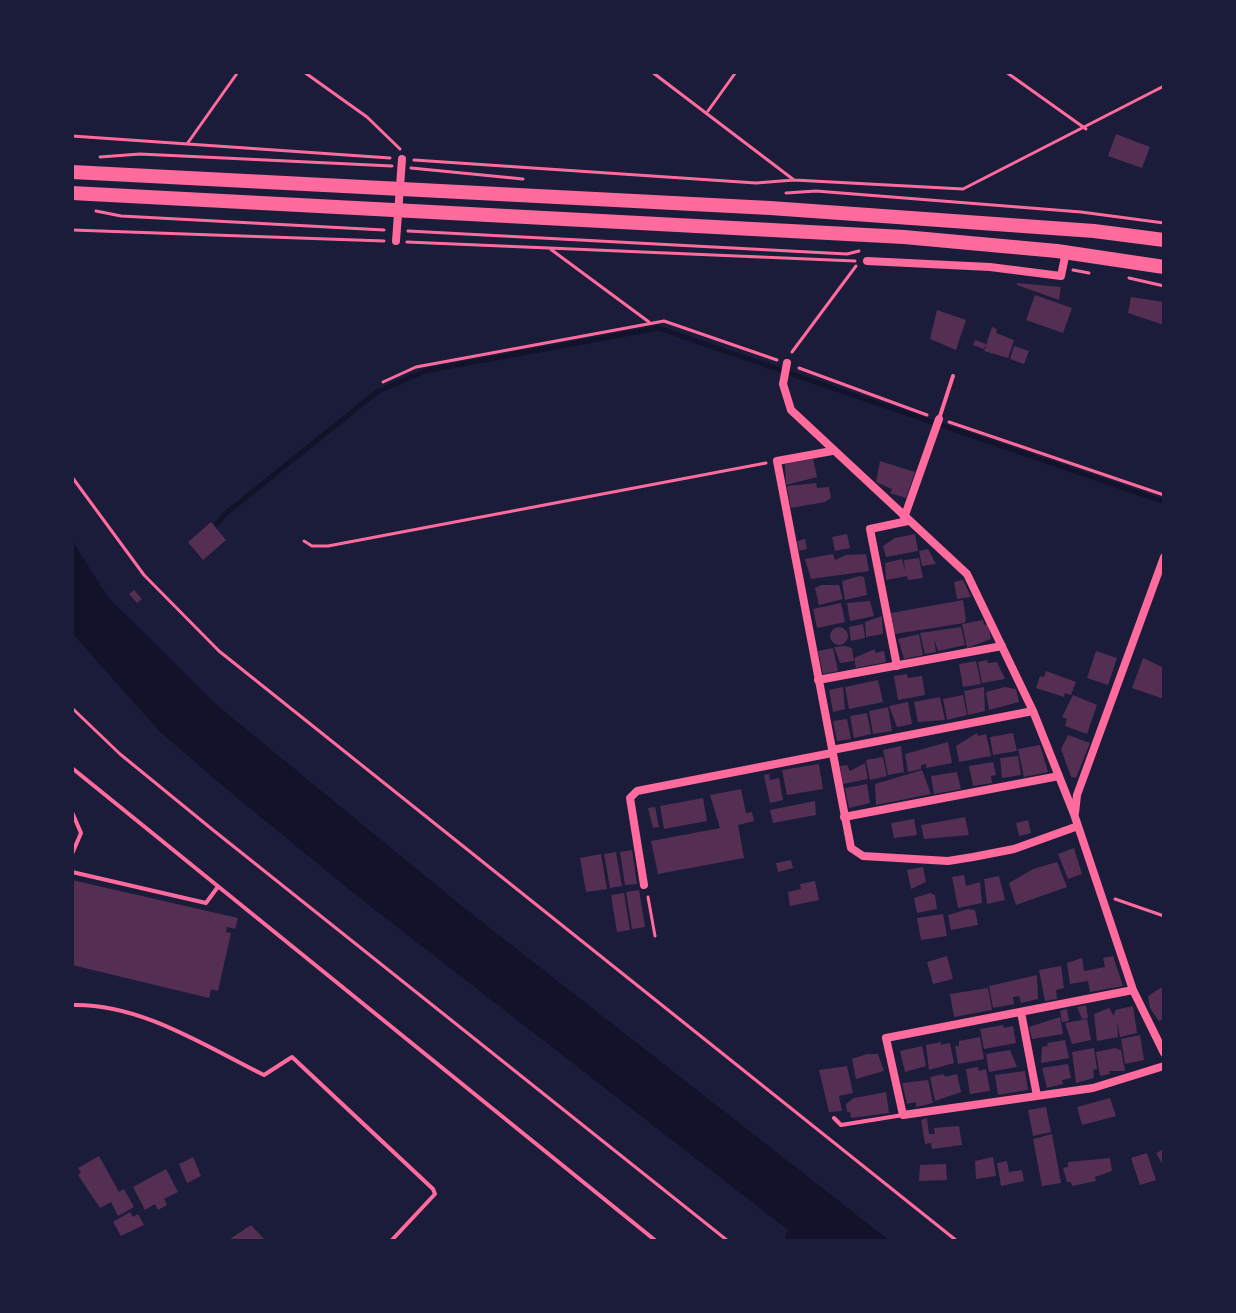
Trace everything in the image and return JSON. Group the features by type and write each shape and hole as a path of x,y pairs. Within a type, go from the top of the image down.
{"highway":[{"path":"72,172 934,219 1094,231 1164,240"},
{"path":"72,193 760,228 1066,252 1164,267"}],"street":[{"path":"396,241 402,163"},
{"path":"867,261 990,267 1061,276 1066,252"},
{"path":"787,363 784,375 791,410 967,574 1033,711 1074,814 1133,990 1163,1047"},
{"path":"906,520 939,419"},
{"path":"832,451 777,461 851,848 863,856 948,861 1014,849 1078,826"},
{"path":"897,666 870,529 906,520"},
{"path":"1074,814 1077,795 1164,557"},
{"path":"818,680 1002,646"},
{"path":"644,885 630,798 637,791 1033,711"},
{"path":"844,817 1059,776"},
{"path":"1133,990 886,1038 903,1115 1093,1088 1164,1066"},
{"path":"1021,1012 1037,1096"}],"lane":[{"path":"939,419 953,376"},
{"path":"72,768 217,888 337,979 656,1241"},
{"path":"72,812 81,833 72,854"},
{"path":"72,872 206,903 217,888"},
{"path":"72,1005 93,1006 159,1024 264,1075 270,1074 286,1057 292,1057 433,1189 435,1194 391,1241"},
{"path":"834,1118 841,1125 903,1115"}],"path":[{"path":"187,144 238,72"},
{"path":"304,72 393,139 407,159 756,183 794,180 963,189 1086,129 1164,86"},
{"path":"652,72 794,180"},
{"path":"708,112 736,72"},
{"path":"1006,72 1086,129"},
{"path":"72,136 402,163 525,179"},
{"path":"94,158 140,154 402,163"},
{"path":"782,193 816,191 1051,209 1164,223"},
{"path":"88,209 121,216 395,231 847,254 863,250"},
{"path":"72,230 867,261"},
{"path":"548,248 649,322"},
{"path":"787,363 853,267 867,261"},
{"path":"1063,269 1092,273"},
{"path":"1122,277 1164,286"},
{"path":"304,541 312,546 328,546 777,461"},
{"path":"72,477 156,590 219,651 957,1241"},
{"path":"72,708 120,754 213,830 728,1241"},
{"path":"644,885 655,936"},
{"path":"1101,895 1164,916"}],"shaded area":[{"path":"72,540 107,596 219,707 463,907 890,1241 784,1241 788,1230 361,899 224,787 160,732 72,633"}],"building":[{"path":"1116,134 1150,147 1142,168 1108,156"},
{"path":"1017,285 1061,287 1059,300"},
{"path":"1035,295 1072,308 1063,333 1026,320"},
{"path":"1131,297 1164,302 1164,325 1128,313"},
{"path":"937,310 966,320 956,350 930,339"},
{"path":"992,327 997,329 996,333 1014,340 1008,358 984,351"},
{"path":"975,340 986,344 984,349 973,345"},
{"path":"1014,346 1029,351 1024,364 1010,359"},
{"path":"813,459 817,477 786,485 785,464"},
{"path":"880,461 915,472 906,498 890,493 892,489 876,482"},
{"path":"816,483 817,488 829,487 831,498 825,502 791,508 787,486"},
{"path":"211,522 226,540 203,560 188,542"},
{"path":"847,534 850,548 835,551 832,537"},
{"path":"915,534 918,551 886,557 883,546 895,538"},
{"path":"805,539 807,549 799,551 797,541"},
{"path":"928,549 936,564 922,566 919,551"},
{"path":"833,554 835,560 846,555 866,554 869,571 811,579 805,559"},
{"path":"919,558 923,578 908,580 907,576 886,580 885,563 902,559 905,571 904,560"},
{"path":"864,577 867,595 845,600 842,581"},
{"path":"963,580 971,597 957,599 954,582"},
{"path":"839,585 843,599 819,605 815,588"},
{"path":"134,590 142,599 137,603 129,594"},
{"path":"963,600 964,623 895,634 891,613"},
{"path":"870,601 874,616 850,621 847,603"},
{"path":"841,603 845,622 817,628 813,609"},
{"path":"882,616 883,634 866,637 865,622"},
{"path":"983,620 984,625 988,624 991,639 967,648 962,624"},
{"path":"863,624 865,638 851,641 849,627"},
{"path":"839,627 848,636 839,645 830,636"},
{"path":"961,627 965,645 938,651 934,639 936,652 925,654 920,633"},
{"path":"919,634 923,655 904,659 898,639"},
{"path":"834,647 852,648 854,661 840,663"},
{"path":"833,648 838,671 823,674 818,651"},
{"path":"875,649 875,653 884,651 886,662 856,668 854,658"},
{"path":"1096,651 1117,658 1108,685 1087,678"},
{"path":"1143,658 1164,668 1164,699 1132,688"},
{"path":"987,660 988,663 997,662 1005,679 982,683 978,662"},
{"path":"976,661 981,684 963,687 959,664"},
{"path":"1046,671 1076,682 1071,695 1065,693 1064,697 1036,688 1040,676 1044,677"},
{"path":"907,674 908,678 922,676 925,695 898,700 894,676"},
{"path":"878,680 883,702 849,709 845,687"},
{"path":"843,687 845,709 833,712 829,690"},
{"path":"984,687 985,711 968,715 964,691"},
{"path":"1005,687 1016,689 1019,702 989,710 986,692"},
{"path":"963,695 967,715 947,720 943,699"},
{"path":"1073,695 1097,705 1087,734 1065,726 1067,719 1062,717"},
{"path":"940,697 945,720 918,722 914,702"},
{"path":"908,702 912,724 897,727 889,706"},
{"path":"888,707 892,731 873,734 869,711"},
{"path":"867,713 871,734 854,738 850,716"},
{"path":"847,719 851,739 837,741 833,721"},
{"path":"977,733 978,736 986,734 991,756 959,762 956,746"},
{"path":"1013,733 1017,751 993,755 990,737"},
{"path":"1068,735 1090,743 1076,778 1071,777 1061,749"},
{"path":"948,742 952,763 926,768 926,764 921,765 921,769 908,772 905,754"},
{"path":"1040,745 1048,772 1024,777 1018,749"},
{"path":"901,746 904,772 888,775 883,750"},
{"path":"1018,756 1021,775 1002,778 1000,758"},
{"path":"883,757 887,776 870,780 866,760"},
{"path":"993,762 996,775 991,776 992,783 973,786 969,766"},
{"path":"865,763 868,779 843,784 840,766 847,765 850,771"},
{"path":"819,764 823,789 787,795 782,770"},
{"path":"922,770 931,794 876,805 875,784"},
{"path":"957,772 961,789 934,794 931,776"},
{"path":"769,774 770,780 779,778 783,800 770,803 764,775"},
{"path":"867,784 870,803 849,808 845,788"},
{"path":"741,789 746,813 752,812 754,821 738,825 744,858 658,874 651,841 720,828 710,795"},
{"path":"703,798 707,821 664,829 660,806"},
{"path":"815,801 816,815 773,823 770,810"},
{"path":"655,807 659,827 653,828 648,808"},
{"path":"965,817 969,835 924,839 921,825"},
{"path":"914,819 917,835 894,838 891,823"},
{"path":"1028,820 1031,833 1019,836 1016,823"},
{"path":"1074,848 1082,874 1068,879 1058,854"},
{"path":"632,850 637,884 625,885 620,852"},
{"path":"616,852 622,886 610,888 604,854"},
{"path":"601,854 607,889 586,892 580,858"},
{"path":"791,860 793,868 778,872 776,863"},
{"path":"1057,862 1067,887 1016,905 1009,883 1033,869"},
{"path":"923,867 926,882 911,889 907,870"},
{"path":"964,875 966,886 980,882 982,903 958,908 952,877"},
{"path":"999,876 1005,900 987,904 984,879"},
{"path":"72,880 238,918 235,929 227,927 226,932 231,933 218,991 211,989 209,998 72,965"},
{"path":"815,881 819,900 790,906 788,892 801,889 800,884"},
{"path":"639,890 645,927 632,929 626,892"},
{"path":"624,893 630,930 617,932 611,895"},
{"path":"930,893 935,895 937,909 917,913 914,898"},
{"path":"975,910 978,925 951,930 948,915"},
{"path":"943,914 947,936 921,940 917,918"},
{"path":"947,956 953,979 933,984 927,962"},
{"path":"1113,956 1123,986 1090,992 1088,981 1070,984 1067,963 1082,958 1084,971 1105,967 1103,958"},
{"path":"1061,966 1064,988 1056,990 1057,999 1045,1001 1039,970"},
{"path":"1037,975 1038,999 1021,1003 1019,996 1013,997 1014,1004 993,1008 989,986"},
{"path":"1164,986 1164,1019 1159,1021 1150,1008 1148,996"},
{"path":"988,988 992,1010 954,1017 950,994"},
{"path":"1086,1005 1088,1018 1082,1019 1077,1007"},
{"path":"1133,1006 1137,1033 1120,1037 1117,1022 1118,1037 1097,1041 1094,1014 1109,1008 1114,1016 1115,1010"},
{"path":"1067,1009 1069,1021 1062,1022 1060,1011"},
{"path":"1060,1017 1063,1034 1032,1039 1029,1027"},
{"path":"1087,1019 1091,1040 1072,1044 1065,1023"},
{"path":"1003,1025 1004,1028 1013,1026 1016,1043 984,1049 980,1029"},
{"path":"1140,1035 1144,1060 1125,1064 1121,1039"},
{"path":"980,1037 984,1059 958,1064 955,1046 959,1046 959,1041"},
{"path":"1065,1040 1069,1058 1041,1063 1042,1047"},
{"path":"941,1042 941,1045 950,1043 954,1063 929,1070 926,1045"},
{"path":"922,1046 926,1066 905,1072 900,1051"},
{"path":"1094,1048 1097,1069 1093,1070 1094,1078 1076,1083 1072,1052"},
{"path":"1115,1048 1121,1050 1125,1071 1109,1071 1110,1074 1100,1076 1096,1052"},
{"path":"1010,1050 1017,1067 989,1072 986,1054"},
{"path":"878,1054 884,1071 856,1079 852,1059"},
{"path":"1068,1064 1071,1078 1062,1080 1063,1084 1047,1088 1042,1068"},
{"path":"847,1066 853,1093 839,1096 842,1111 829,1112 819,1070"},
{"path":"978,1067 979,1071 986,1069 990,1091 970,1094 966,1069"},
{"path":"1025,1071 1028,1090 998,1095 995,1075"},
{"path":"944,1074 945,1077 957,1074 961,1092 935,1101 930,1077"},
{"path":"928,1080 933,1103 916,1107 916,1102 907,1104 902,1083"},
{"path":"886,1092 889,1113 851,1118 850,1112 847,1112 846,1104 854,1098"},
{"path":"1110,1098 1116,1116 1082,1125 1077,1107"},
{"path":"1046,1107 1051,1132 1033,1136 1028,1110"},
{"path":"927,1118 929,1134 935,1134 934,1128 959,1126 962,1145 932,1149 931,1143 925,1144 921,1120"},
{"path":"1052,1134 1061,1183 1042,1186 1033,1139"},
{"path":"1164,1149 1164,1167 1156,1153"},
{"path":"1147,1153 1156,1180 1140,1185 1131,1158"},
{"path":"99,1156 119,1192 124,1189 134,1207 118,1216 111,1202 100,1208 78,1175 81,1173 78,1168"},
{"path":"193,1157 201,1176 187,1183 179,1164"},
{"path":"993,1157 996,1176 976,1179 975,1161"},
{"path":"1110,1158 1112,1171 1095,1177 1096,1181 1072,1186 1071,1182 1067,1182 1063,1168 1068,1167 1068,1162"},
{"path":"1007,1161 1009,1172 1022,1170 1024,1181 1001,1186 997,1163"},
{"path":"946,1164 947,1180 919,1181 920,1165"},
{"path":"166,1169 178,1192 164,1199 167,1205 158,1210 155,1204 145,1210 133,1187"},
{"path":"130,1212 133,1217 138,1214 144,1225 121,1236 113,1222"},
{"path":"251,1225 266,1241 227,1241"}],"waterway":[{"path":"217,524 224,515 377,392 397,383 425,371 658,328 1162,501"}]}
